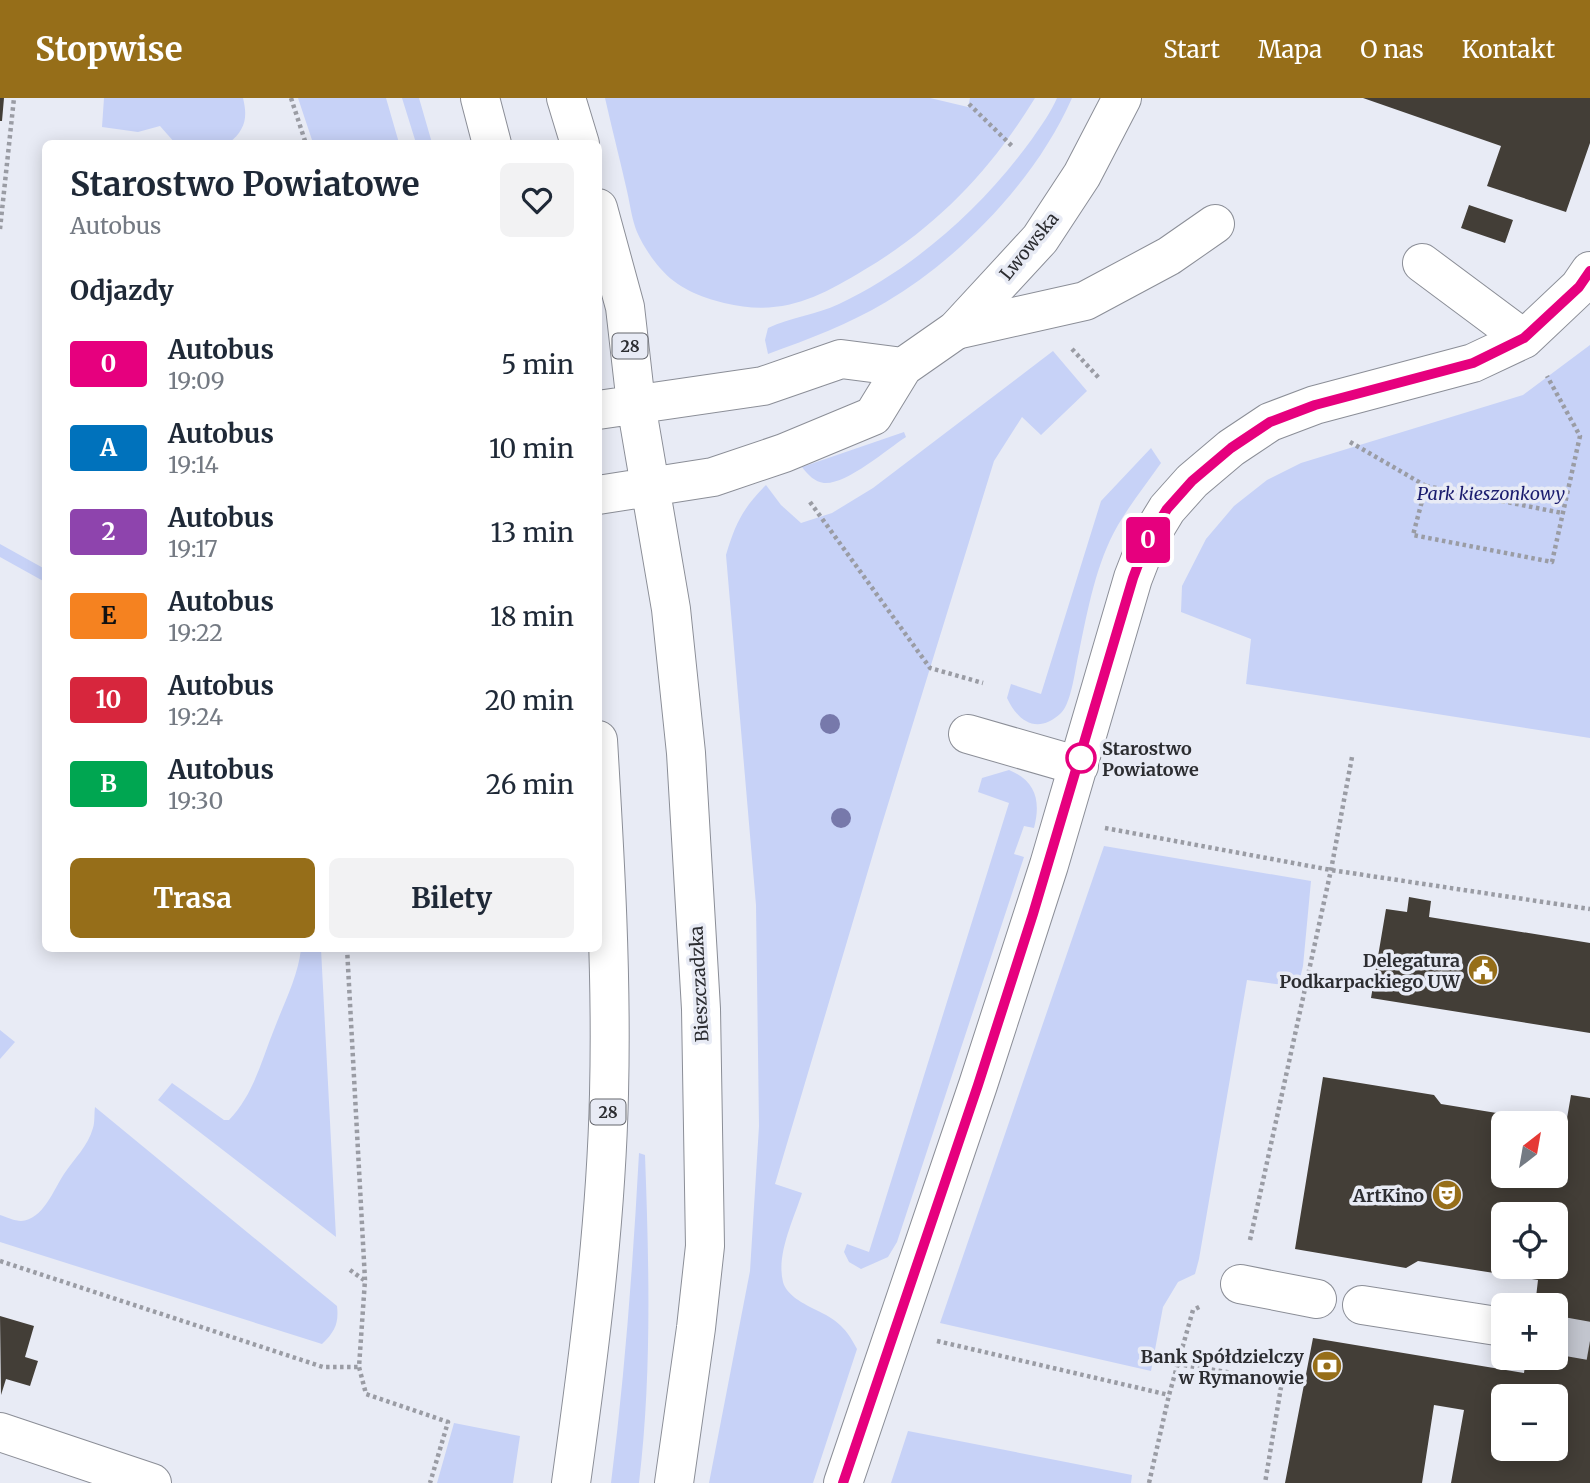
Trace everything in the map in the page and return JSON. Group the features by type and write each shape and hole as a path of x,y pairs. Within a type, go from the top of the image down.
{"main road":[{"path":"480,98 491,140"},
{"path":"566,98 579,140"},
{"name":"Lwowska","path":"602,494 713,477 794,449 873,416 903,367 956,330 1040,239 1082,175 1122,98"},
{"name":"28","path":"602,223 625,307 636,404 650,486"},
{"path":"956,330 1085,301 1169,256 1214,224"},
{"path":"1422,262 1524,338"},
{"path":"843,1483 978,1085 1079,766 1133,578 1147,541 1167,509 1192,481 1231,448 1270,422 1315,405 1473,363 1524,338 1579,287 1590,271"},
{"path":"602,409 763,386 841,359 903,367"},
{"name":"Bieszczadzka","path":"650,486 671,609 686,753 701,1009 705,1246 695,1340 674,1483"},
{"path":"968,734 1079,766"},
{"name":"28","path":"571,1483 596,1297 609,1094 607,889 602,806"},
{"path":"1240,1284 1317,1299"},
{"path":"1362,1305 1491,1325"},
{"path":"0,1432 152,1483"}],"path":[{"path":"0,229 14,98"},
{"path":"291,98 305,140"},
{"path":"969,104 1014,148"},
{"path":"1071,348 1099,378"},
{"path":"1426,486 1413,535 1552,562 1580,436 1545,371"},
{"path":"1346,439 1426,486 1563,513"},
{"path":"810,502 930,668 983,683"},
{"path":"1149,1483 1168,1395 1193,1310 1240,1284 1331,870 1352,757"},
{"path":"1094,826 1331,870 1590,909"},
{"path":"347,952 365,1280 359,1367 366,1394 448,1422 430,1483"},
{"path":"0,1261 323,1367 359,1367"},
{"path":"351,1270 365,1280"},
{"path":"926,1338 1168,1395"},
{"path":"1177,1364 1282,1381 1265,1483"}],"green space":[{"path":"104,98 243,98 245,118 242,128 232,140 172,140 160,126 138,132 102,127"},
{"path":"298,98 386,98 398,140 312,140"},
{"path":"402,98 419,98 431,140 415,140"},
{"path":"605,98 930,98 968,107 970,98 1035,98 981,173 939,216 915,235 891,253 831,289 798,302 763,308 724,303 698,295 674,281 654,260 637,232"},
{"path":"1057,98 1072,98 1039,157 1018,186 969,239 914,284 886,302 814,337 768,354 765,340 768,328 839,304 894,273 946,234 1013,164"},
{"name":"Park kieszonkowy","path":"1590,345 1590,738 1246,684 1251,639 1181,612 1182,586 1206,539 1234,506 1267,480 1301,463 1523,395"},
{"path":"1053,351 1087,391 1041,435 1022,417 994,461 775,1184 802,1193 784,1248 781,1271 783,1282 790,1294 798,1300 838,1323 857,1349 813,1483 709,1483 750,1271 759,1126 756,905 726,555 741,517 766,485 781,505 801,523 832,513 873,488"},
{"path":"904,432 906,437 877,458 854,473 833,482 818,481 802,467"},
{"path":"1151,448 1161,463 1123,517 1104,555 1089,603 1073,684 1065,708 1053,720 1030,723 1017,714 1007,698 1011,684 1041,694 1101,501"},
{"path":"0,544 42,567 42,580 0,557"},
{"path":"1009,770 1031,786 1037,809 1034,828 1024,826 1014,854 1024,857 897,1242 888,1257 861,1269 849,1262 844,1252 847,1244 869,1252 1009,803 978,792 982,778"},
{"path":"1104,846 1311,881 1303,966 1298,987 1247,980 1199,1259 1195,1274 1178,1282 1163,1307 1151,1371 940,1323"},
{"path":"300,952 321,952 336,1237 158,1100 172,1083 224,1120 229,1120 245,1099 256,1076 294,979"},
{"path":"0,1030 15,1042 0,1059"},
{"path":"95,1107 337,1306 335,1327 322,1344 0,1242 0,1215 19,1221 29,1219 47,1203 91,1135"},
{"path":"639,1153 645,1155 648,1278 648,1360 643,1442 639,1483 611,1483 628,1318"},
{"path":"454,1423 520,1436 513,1483 437,1483"},
{"path":"908,1431 1132,1475 1131,1483 891,1483"}],"building":[{"path":"0,98 4,98 2,121 0,121"},
{"path":"1363,98 1590,98 1590,143 1566,212 1487,186 1501,146"},
{"path":"1469,205 1513,220 1505,243 1461,228"},
{"name":"Delegatura Podkarpackiego UW","path":"1409,897 1431,901 1429,917 1590,943 1590,1033 1371,998 1386,909 1407,912"},
{"path":"1323,1077 1434,1095 1441,1104 1491,1112 1491,1188 1568,1188 1568,1112 1571,1095 1590,1098 1590,1483 1451,1483 1464,1410 1434,1405 1422,1483 1285,1483 1313,1338 1491,1368 1491,1370 1524,1373 1524,1370 1568,1370 1568,1293 1536,1293 1538,1280 1532,1279 1568,1279 1568,1202 1491,1202 1491,1273 1418,1261 1406,1268 1295,1249"},
{"path":"0,1316 34,1326 25,1357 38,1361 30,1386 6,1379 1,1395"}],"tunnel":[{"path":"1568,1337 1590,1341"}],"bus line":[{"name":"0","path":"843,1483 978,1085 1079,766 1133,578 1147,541 1167,509 1192,481 1231,448 1270,422 1315,405 1473,363 1524,338 1579,287 1590,271"}],"place":[{"name":"Starostwo Powiatowe","path":"1081,758"},
{"name":"Delegatura Podkarpackiego UW","path":"1483,970"},
{"name":"ArtKino","path":"1447,1195"},
{"name":"Bank Spółdzielczy w Rymanowie","path":"1327,1366"}]}
